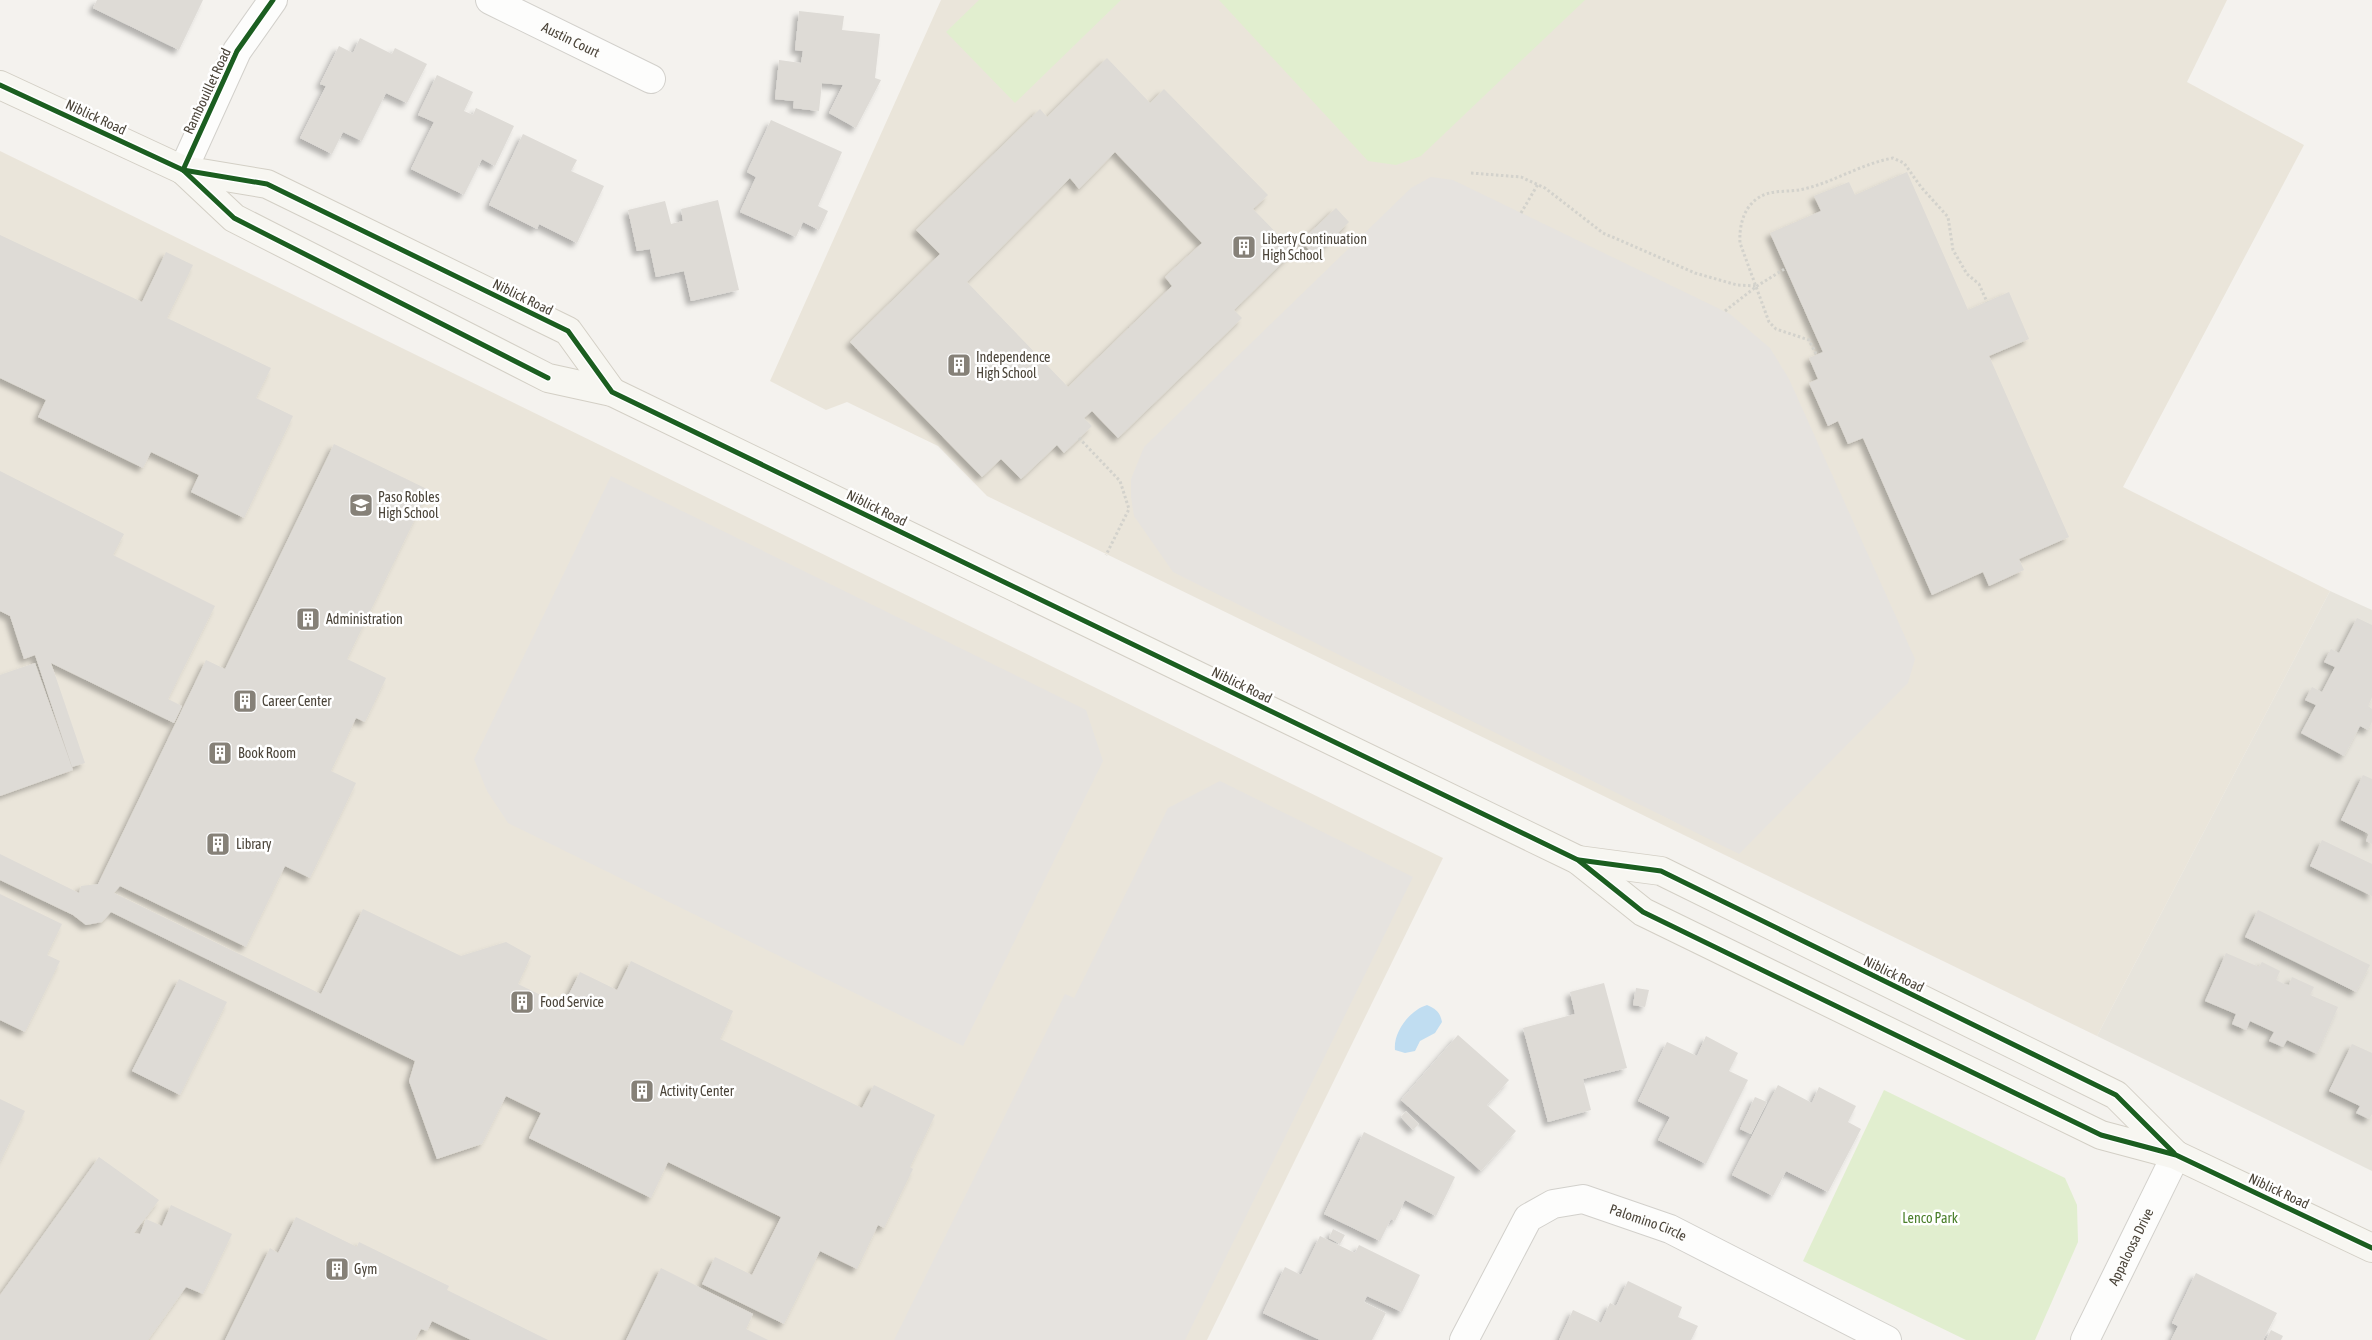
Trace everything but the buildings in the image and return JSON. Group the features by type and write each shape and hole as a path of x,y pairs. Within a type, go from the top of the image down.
{"main road":[{"name":"Niblick Road","path":"0,86 183,170 267,184 568,331 612,392"},
{"name":"Niblick Road","path":"183,170 234,218 548,378 612,392 1578,860 1643,912 1652,917 2101,1135 2176,1155 2372,1248"},
{"name":"Niblick Road","path":"1578,860 1661,871 2116,1095 2176,1155"}],"street":[{"name":"Rambouillet Road","path":"183,170 237,51 273,0"},
{"name":"Austin Court","path":"490,0 651,79"},
{"name":"Appaloosa Drive","path":"2085,1340 2176,1155"},
{"name":"Palomino Circle","path":"1464,1340 1528,1218 1553,1204 1583,1199 1670,1230 1887,1340"}],"path":[{"path":"1816,354 1809,340 1776,329 1769,322 1740,242 1739,231 1747,210 1756,199 1765,194 1800,190 1856,168 1893,158 1904,163 1921,187 1948,217 1954,250 1967,274 1979,284 1987,302"},
{"path":"1471,173 1521,177 1538,184 1603,233 1695,273 1737,285 1757,286"},
{"path":"1521,213 1538,184"},
{"path":"1725,311 1757,286 1786,268"},
{"path":"1079,438 1120,481 1129,509 1106,555"}],"shaded area":[{"path":"941,0 2227,0 2187,82 2304,145 2123,487 2330,591 2097,1036 987,496 938,446 847,402 826,410 770,381"},
{"name":"Paso Robles High School","path":"0,151 1443,858 1207,1340 0,1340"},
{"path":"1431,177 1453,180 1730,314 1770,348 1789,379 1915,659 1908,683 1739,854 1173,572 1134,516 1131,479 1144,447 1411,188"},
{"path":"611,476 1086,710 1103,761 963,1046 508,823 487,791 474,759"},
{"path":"2330,591 2372,610 2372,1171 2097,1036"},
{"path":"1220,781 1413,877 1185,1340 894,1340 1065,994 1074,998 1168,808"}],"green space":[{"path":"979,0 1121,0 1015,103 946,32"},
{"path":"1219,0 1585,0 1421,156 1396,165 1368,161"},
{"name":"Lenco Park","path":"1884,1090 2065,1178 2077,1205 2078,1242 2035,1340 1966,1340 1803,1261"}],"water":[{"path":"1427,1005 1437,1011 1442,1022 1435,1033 1420,1041 1415,1051 1405,1053 1395,1050 1397,1036 1404,1023 1415,1012"}],"cycle path":[{"path":"183,170 237,51 273,0"},
{"path":"0,85 183,170 267,184 568,331 612,392 1578,860 1643,912 2101,1135 2176,1155 2372,1248"},
{"path":"183,170 234,218 548,378"},
{"path":"1579,860 1661,871 2116,1095 2174,1153"}],"place":[{"name":"Liberty Continuation High School","path":"1244,247"},
{"name":"Independence High School","path":"959,365"},
{"name":"Paso Robles High School","path":"361,505"},
{"name":"Administration","path":"308,619"},
{"name":"Career Center","path":"245,701"},
{"name":"Book Room","path":"220,753"},
{"name":"Library","path":"218,844"},
{"name":"Food Service","path":"522,1002"},
{"name":"Activity Center","path":"642,1091"},
{"name":"Gym","path":"337,1269"}]}
